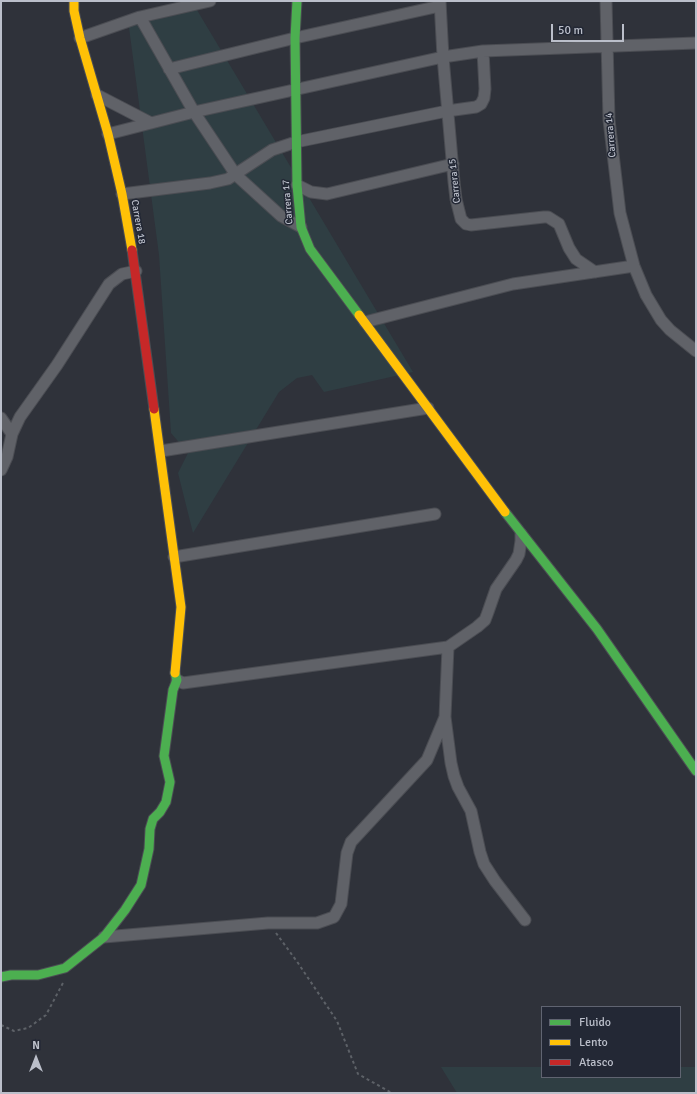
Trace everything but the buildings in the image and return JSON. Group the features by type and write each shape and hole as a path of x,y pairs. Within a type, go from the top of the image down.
{"street":[{"name":"Carrera 18","path":"1,977 11,975 38,975 65,968 104,937 125,910 141,885 149,849 150,829 153,819 160,812 166,802 170,782 164,756 173,690 177,680 175,676 181,607 136,271 122,194 108,134 80,38 74,11 74,1"},
{"path":"80,38 140,17 210,1"},
{"name":"Carrera 17","path":"297,1 295,38 297,185 301,227 310,250 365,322 521,534 597,629 696,771"},
{"name":"Carrera 14","path":"606,1 608,94 614,167 620,213 634,266 646,295 661,320 674,334 696,351"},
{"path":"169,69 440,3"},
{"name":"Carrera 15","path":"440,3 447,111 456,199 459,214 464,223 471,224 548,217 559,224 569,248 576,259 595,272"},
{"path":"140,17 194,112 236,175 281,216 301,227"},
{"path":"108,134 194,112 443,57 483,51 696,43"},
{"path":"122,194 210,183 228,179 272,150 296,142 447,111 476,107 481,104 484,98 483,51"},
{"path":"97,95 151,123"},
{"path":"297,185 311,192 327,194 453,164"},
{"path":"365,322 513,284 634,266"},
{"path":"1,470 7,457 12,434 20,417 57,365 109,284 122,274 136,271"},
{"path":"161,451 428,408"},
{"path":"1,418 12,434"},
{"path":"174,557 435,514"},
{"path":"177,680 183,683 448,647 485,620 496,589 519,554 521,548 521,534"},
{"path":"448,647 445,717 454,776 458,787 471,811 484,864 525,920"},
{"path":"104,937 268,923 317,922 334,916 341,904 347,853 351,842 427,760 445,717"}],"path":[{"path":"268,923 298,963 337,1021 358,1074 392,1093"},
{"path":"1,1025 14,1031 28,1028 46,1015 74,962"}],"shaded area":[{"path":"194,5 413,372 324,392 312,375 297,378 279,392 193,533 178,473 188,453 171,433 159,255 128,20"},
{"path":"441,1067 541,1067 541,1078 681,1078 681,1067 696,1067 696,1093 457,1093"}],"traffic: fast":[{"path":"297,1 295,38 297,185 301,227 310,249 359,315"},
{"path":"505,512 597,629 696,771"},
{"path":"1,977 11,975 38,975 65,968 104,937 125,910 141,885 149,849 150,829 153,819 160,812 166,802 170,782 164,756 173,690 177,680 175,673"}],"traffic: slow":[{"path":"74,1 74,11 80,38 108,134 122,194 132,250"},
{"path":"359,315 505,512"},
{"path":"154,409 181,607 175,673"}],"traffic: jam":[{"path":"132,250 154,409"}]}
